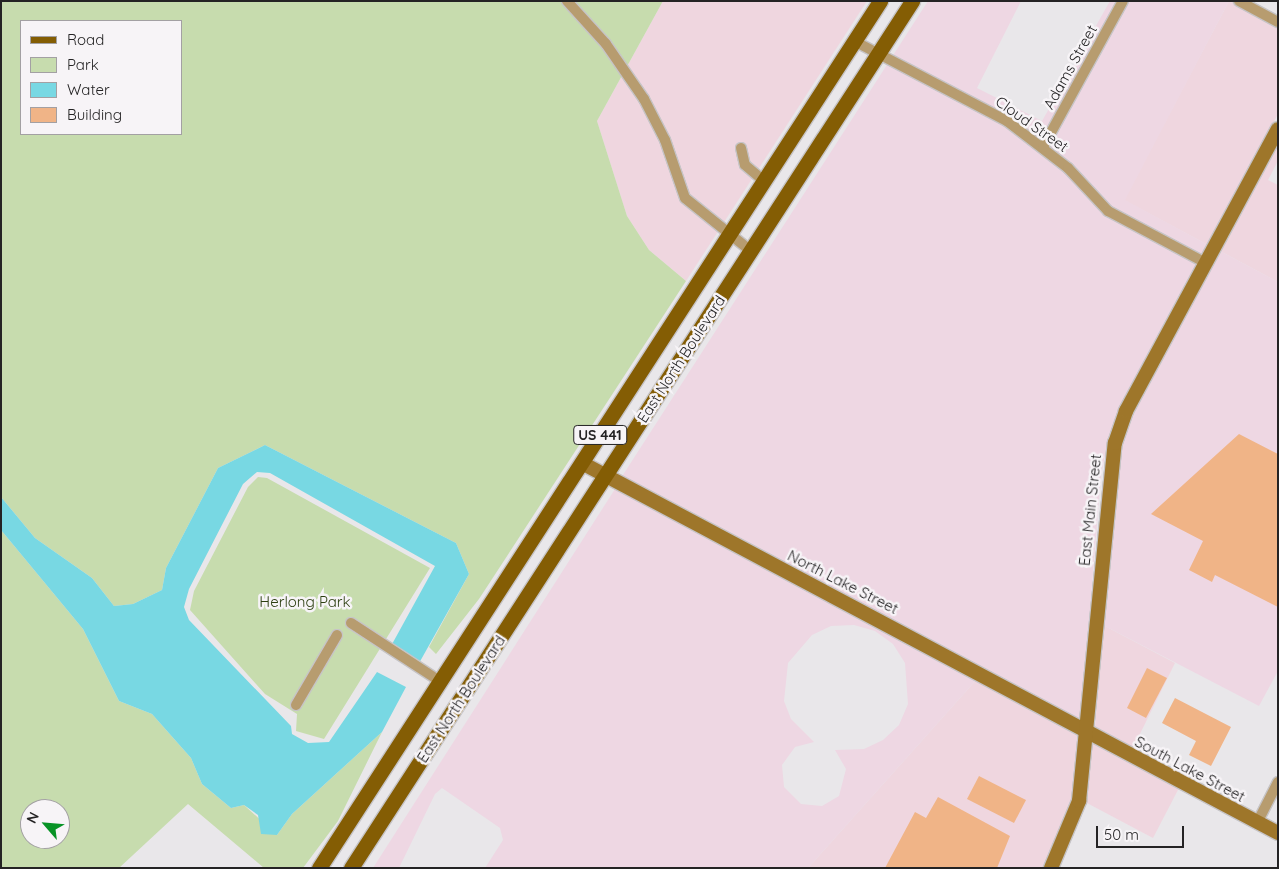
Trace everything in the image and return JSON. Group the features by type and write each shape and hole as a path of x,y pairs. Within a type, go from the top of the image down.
{"main road":[{"name":"East North Boulevard","path":"319,868 880,1"},
{"name":"East North Boulevard","path":"351,868 912,1"},
{"path":"441,682 462,697"}],"street":[{"path":"567,1 606,44 644,99 665,140 685,198 728,236 751,251"},
{"name":"Adams Street","path":"1043,147 1123,1"},
{"path":"1239,1 1278,22"},
{"name":"Cloud Street","path":"854,41 977,104 1043,147 1108,211 1206,263"},
{"name":"East Main Street","path":"1050,868 1079,801 1087,731 1108,476 1114,443 1126,410 1278,128"},
{"path":"741,148 745,165 764,181"},
{"name":"North Lake Street","path":"582,463 1087,731"},
{"path":"350,624 441,682"},
{"path":"296,704 337,635"},
{"name":"South Lake Street","path":"1087,731 1278,833"},
{"path":"1257,823 1278,782"}],"shaded area":[{"path":"663,1 867,1 686,281 649,250 627,216 597,121"},
{"path":"928,1 1021,1 977,88 1042,121 1110,1 1229,1 1125,200 1208,245 1120,407 1108,441 1101,475 1081,721 621,478"},
{"path":"1229,1 1240,1 1278,21 1278,114 1208,245 1124,200"},
{"path":"1278,143 1278,161 1268,180 1278,185 1278,282 1220,251"},
{"path":"1220,251 1278,282 1278,671 1259,706 1103,625 1121,445 1133,413"},
{"path":"615,489 977,679 808,868 485,868 503,840 500,828 442,788 435,794 399,868 373,868","holes":["854,625 875,631 893,644 905,663 908,704 899,725 883,740 864,749 835,750 846,769 839,796 822,806 801,804 784,787 782,765 795,747 814,742 791,719 784,701 788,663 812,635 831,626"]},
{"path":"1103,625 1175,663 1132,750 1095,728"},
{"path":"977,679 1080,734 1072,799 1043,868 808,868"},
{"path":"1093,741 1179,788 1153,838 1085,802"}],"green space":[{"path":"1,1 663,1 597,121 627,216 649,250 686,281 479,599 436,654 429,647 469,574 456,543 265,445 218,468 166,568 162,590 133,604 114,606 92,578 35,538 1,497"},
{"name":"Herlong Park","path":"258,477 267,478 430,568 324,739 296,731 297,714 265,694 190,610 194,591 248,487"},
{"path":"1,530 83,629 119,701 152,714 191,758 202,784 231,808 244,805 277,835 292,814 382,732 338,821 303,868 264,868 188,804 119,868 1,868"}],"water":[{"path":"265,445 456,543 469,574 418,665 391,646 435,566 270,473 257,472 243,484 189,589 184,607 189,620 291,726 292,734 308,743 329,742 377,672 406,687 382,732 292,814 277,835 261,834 258,815 244,805 231,808 202,784 191,758 152,714 119,701 83,629 1,530 1,497 35,538 92,578 114,606 133,604 162,590 166,568 218,468"}],"building":[{"path":"1239,434 1278,454 1278,607 1215,575 1212,582 1189,570 1203,541 1151,514"},
{"path":"1147,668 1167,678 1146,718 1127,708"},
{"path":"1175,698 1231,727 1211,766 1189,755 1196,741 1162,723"},
{"path":"979,776 1026,800 1014,823 967,799"},
{"path":"938,797 1010,836 997,868 885,868 915,812 926,818"}]}
